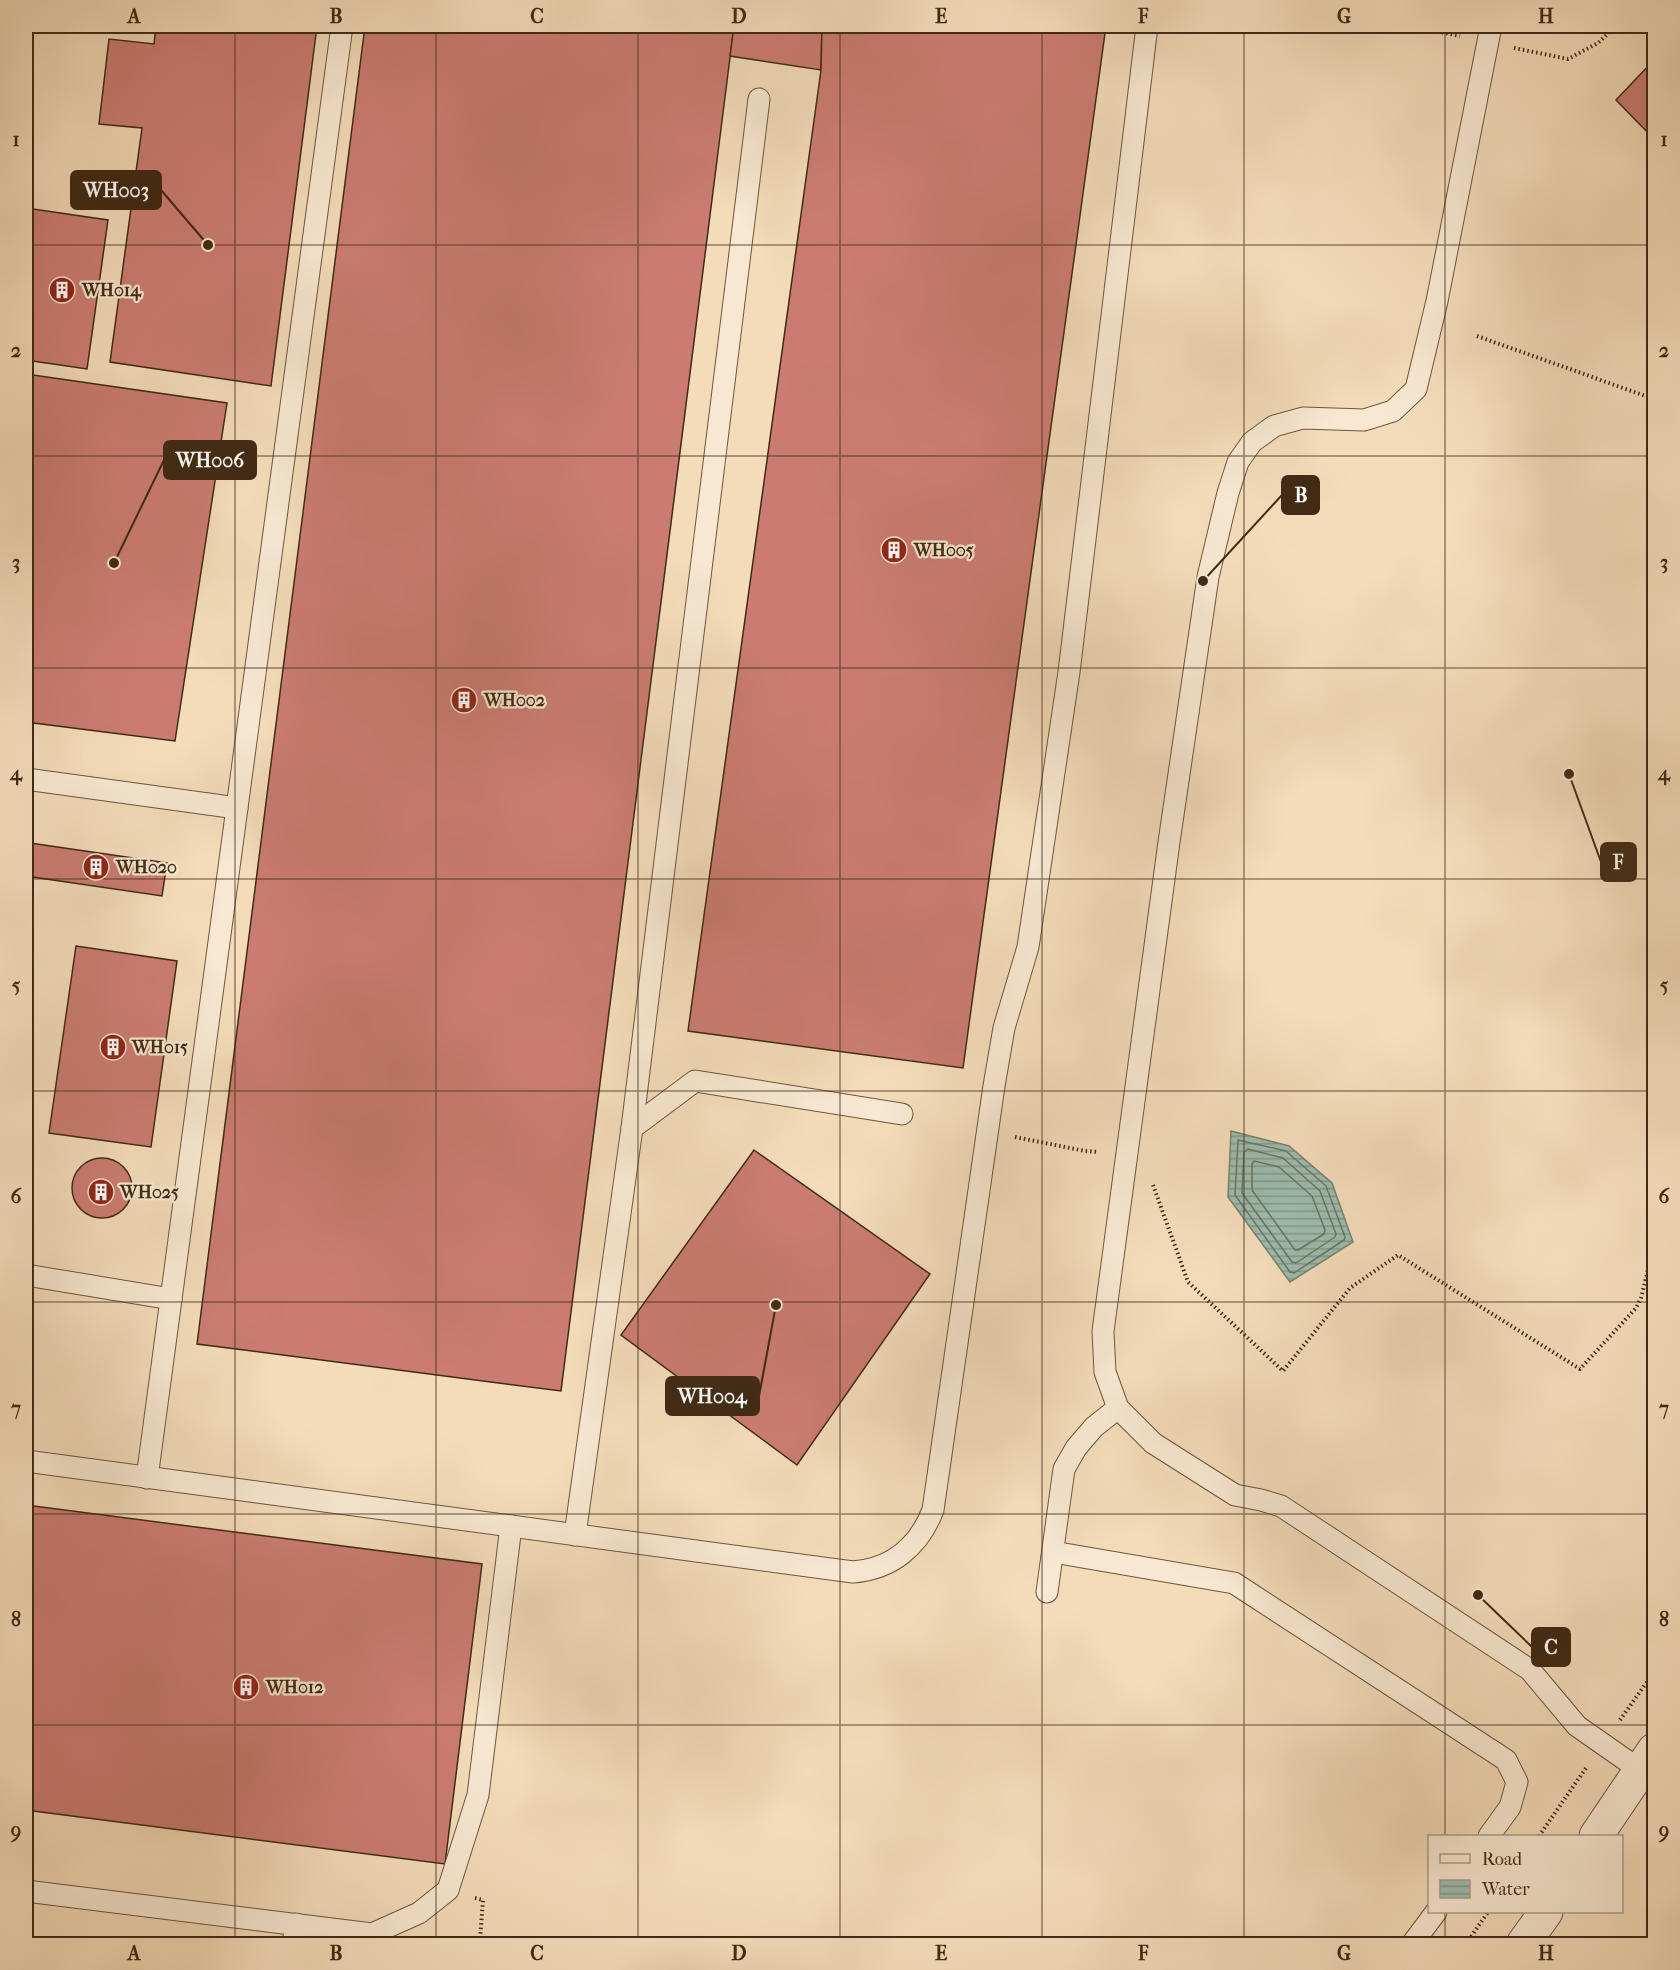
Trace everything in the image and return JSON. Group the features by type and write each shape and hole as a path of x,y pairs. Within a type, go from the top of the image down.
{"street":[{"path":"1597,1835 1647,1760"},
{"path":"1523,1944 1545,1913"}],"lane":[{"path":"147,1478 342,26"},
{"path":"26,1461 853,1572 880,1568 893,1561 917,1540 927,1526 933,1510 994,1086 1004,1028 1028,947 1069,672 1147,26"},
{"path":"1491,26 1437,301 1416,389 1393,411 1364,420 1303,418 1274,426 1252,442 1238,462 1228,494 1207,589 1167,853 1103,1331 1105,1372 1118,1408 1153,1443 1235,1495 1281,1506 1530,1670 1577,1726 1647,1760"},
{"path":"575,1535 632,1128 759,99"},
{"path":"26,779 237,808"},
{"path":"632,1128 695,1081 902,1114"},
{"path":"26,1275 171,1299"},
{"path":"1047,1592 1064,1469 1076,1448 1094,1427 1118,1408"},
{"path":"26,1891 295,1934 372,1934 419,1913 448,1890 478,1795 511,1526"},
{"path":"1053,1552 1234,1583 1273,1608 1506,1760 1517,1782 1510,1807 1490,1835"},
{"path":"1412,1944 1435,1913"}],"path":[{"path":"1477,336 1654,399"},
{"path":"988,1134 1085,1151 1126,1154 1144,1159 1188,1281 1283,1371 1350,1288 1398,1255 1580,1369 1636,1308 1641,1298 1654,1246"},
{"path":"448,1890 483,1900 480,1940"},
{"path":"1466,1944 1487,1913"}],"water":[{"path":"1231,1131 1289,1146 1332,1183 1353,1242 1290,1282 1228,1197"}],"building":[{"path":"156,26 317,26 271,386 110,362 142,128 99,124 109,39 154,44"},
{"name":"WH002","path":"365,26 734,26 561,1391 197,1344"},
{"path":"734,26 822,26 821,70 730,56"},
{"name":"WH005","path":"822,26 1106,26 963,1068 688,1031 821,70"},
{"path":"1654,60 1654,139 1616,100"},
{"name":"WH014","path":"26,208 108,220 87,369 26,360"},
{"path":"26,374 227,403 175,741 26,722"},
{"name":"WH020","path":"30,843 167,863 162,896 26,876"},
{"name":"WH015","path":"76,946 177,961 151,1147 49,1133"},
{"path":"754,1150 930,1274 797,1465 621,1335"},
{"name":"WH025","path":"96,1158 108,1158 124,1166 130,1176 132,1188 130,1200 124,1210 108,1218 96,1218 80,1210 72,1194 72,1182 80,1166"},
{"name":"WH012","path":"26,1505 482,1564 445,1864 26,1810"}],"place":[{"name":"WH003","path":"208,245"},
{"name":"WH014","path":"62,290"},
{"name":"WH005","path":"894,550"},
{"name":"WH006","path":"114,563"},
{"name":"B","path":"1203,581"},
{"name":"WH002","path":"464,700"},
{"name":"F","path":"1569,774"},
{"name":"WH020","path":"96,867"},
{"name":"WH015","path":"113,1047"},
{"name":"WH025","path":"101,1192"},
{"name":"WH004","path":"776,1305"},
{"name":"C","path":"1478,1595"},
{"name":"WH012","path":"246,1687"}]}
